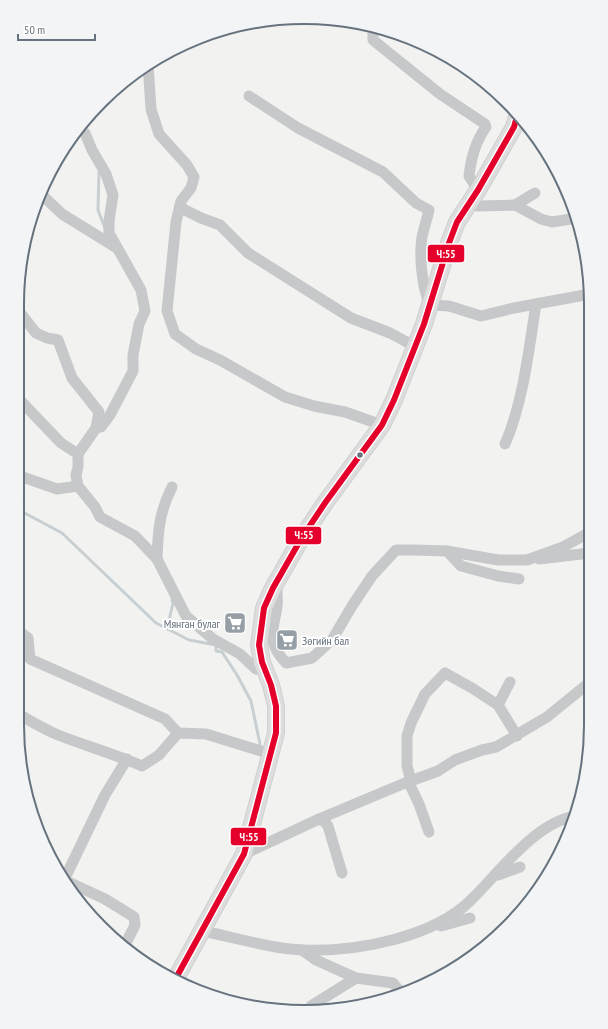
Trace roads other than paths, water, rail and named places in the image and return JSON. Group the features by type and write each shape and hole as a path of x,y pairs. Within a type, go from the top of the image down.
{"main road":[{"path":"178,975 244,854 276,733 276,706 271,685 262,662 260,645 264,608 272,589 301,539 325,503 382,425 416,347 448,243 458,222 514,127 516,120"}],"street":[{"path":"373,33 373,40 379,45 440,94 485,124 486,128 480,136 472,154 469,176 478,190"},
{"path":"148,71 151,109 159,134 187,164 194,177 191,188 181,201 176,222 167,311 175,334 196,349 220,360 285,397 314,406 345,412 382,425"},
{"path":"249,96 298,128 383,172 416,203 429,210 422,238 421,271 426,297 430,305 449,306 481,316 584,295"},
{"path":"85,133 92,150 106,174 113,195 109,221 109,233 141,290 145,311 139,324 133,355 132,371 110,415 101,428 96,428"},
{"path":"468,205 514,205 535,193"},
{"path":"45,198 62,214 117,248"},
{"path":"514,205 541,219 552,222 570,219"},
{"path":"180,206 201,218 220,224 248,253 351,318 390,333 416,347"},
{"path":"505,444 512,427 527,364 536,304"},
{"path":"24,318 36,333 47,338 58,340 72,378 99,412 96,428 78,454 78,467 76,475 78,486 95,507 100,517 135,536 157,559 186,616 213,639 240,654 256,669 265,670"},
{"path":"24,403 61,443 78,454"},
{"path":"24,477 57,489 78,486"},
{"path":"157,559 158,531 165,502 172,488"},
{"path":"527,560 563,547 584,535"},
{"path":"272,589 277,591 278,606 271,634 278,655 286,662 312,658 332,640 372,576 396,550 447,551 498,560 527,560 584,554"},
{"path":"447,551 461,566 498,576 519,579"},
{"path":"24,635 28,638 30,659 165,719 178,733 206,734 271,754"},
{"path":"428,832 419,804 408,782 407,766 407,736 411,723 425,694 445,673 498,705 517,736"},
{"path":"498,705 510,682"},
{"path":"244,854 319,819 438,771 455,760 482,750 496,747 547,717 584,687"},
{"path":"24,718 56,734 112,755 127,759 142,766 159,755 178,733"},
{"path":"67,874 106,795 127,759"},
{"path":"202,930 280,947 302,950 337,950 405,938 422,926 441,923 470,902 529,840 559,821 568,818"},
{"path":"319,819 325,822 328,826 342,873"},
{"path":"494,876 520,867"},
{"path":"74,885 105,899 134,917 134,925 126,942"},
{"path":"422,926 449,924 470,918"},
{"path":"302,950 316,960 356,978 393,983 398,989"},
{"path":"313,1004 356,978"}],"waterway":[{"path":"99,171 98,210 105,228"},
{"path":"24,513 62,533 156,623 189,640 216,645 216,651 222,652 251,701 260,744"},
{"path":"167,629 173,603 172,600"}],"place":[{"name":"Мянган булаг","path":"235,623"},
{"name":"Зөгийн бал","path":"287,640"}]}
